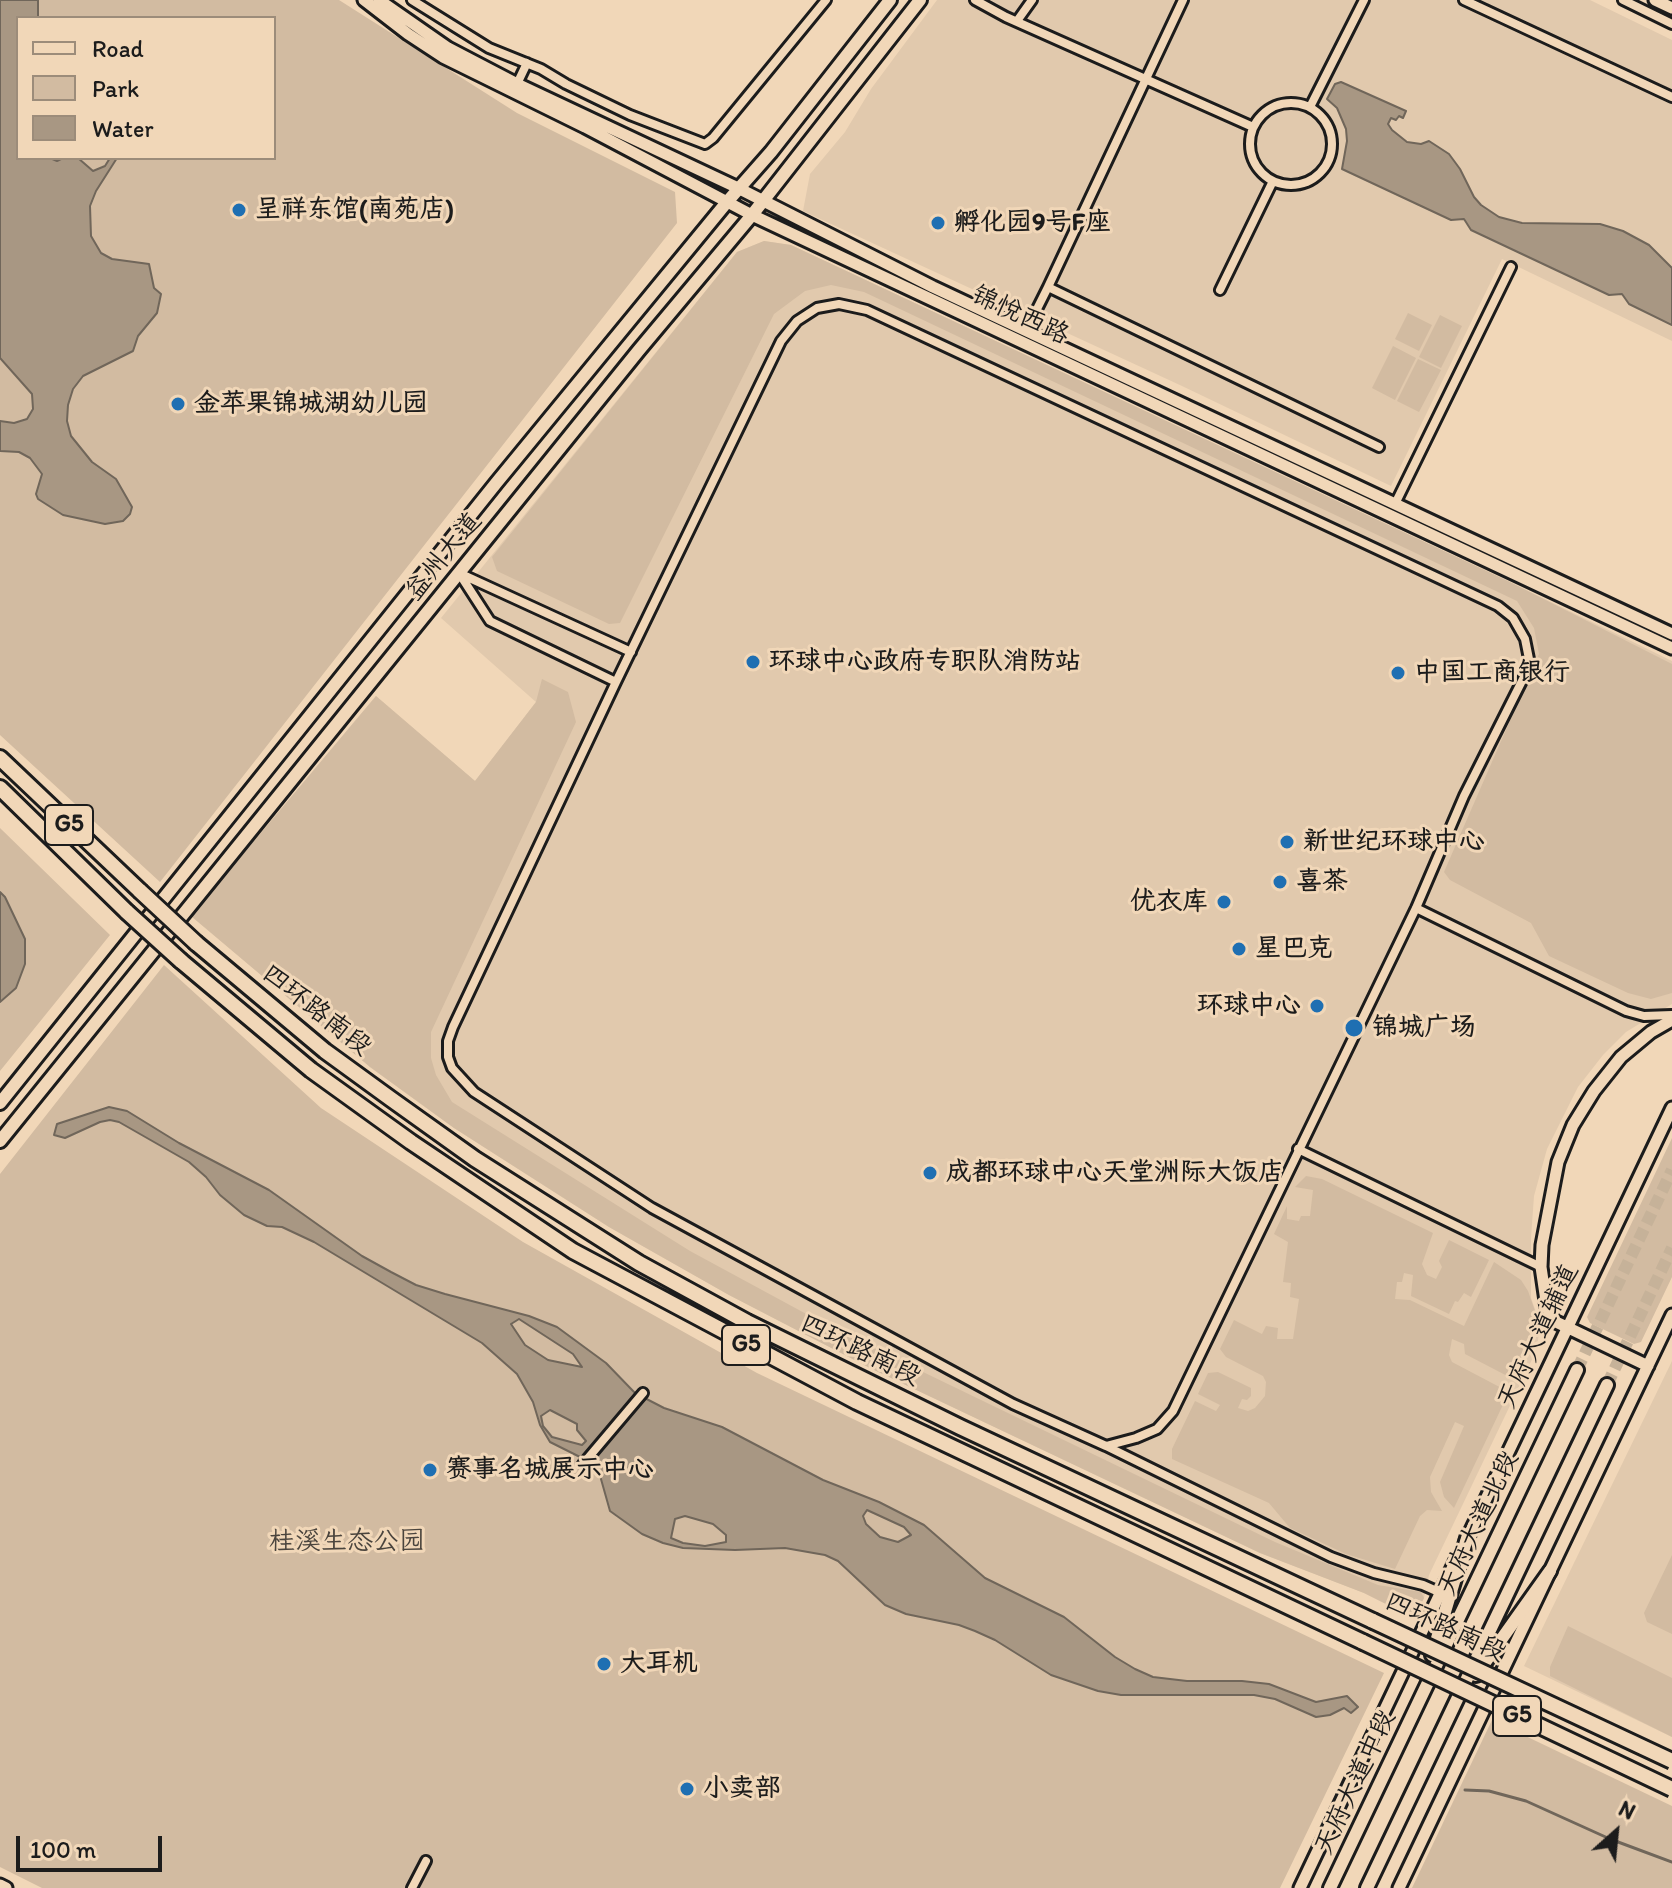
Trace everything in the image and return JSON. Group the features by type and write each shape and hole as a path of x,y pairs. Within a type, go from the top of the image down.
{"highway":[{"name":"四环路南段","path":"0,758 196,943 325,1051 520,1188 639,1263 747,1322 960,1427 1672,1758"},
{"name":"四环路南段","path":"0,788 181,961 311,1070 573,1251 857,1402 1672,1789"}],"main road":[{"name":"锦悦西路","path":"364,0 443,57 752,215 1672,648"},
{"name":"锦悦西路","path":"379,0 448,48 517,84 738,188 1026,331 1672,634"},
{"name":"益州大道","path":"0,1103 497,482 771,152 890,0"},
{"name":"益州大道","path":"0,1141 752,215 920,0"},
{"path":"1655,0 1672,8"},
{"path":"1648,1366 1554,1321 1547,1308 1541,1267 1542,1245 1558,1162 1573,1125 1594,1091 1621,1057 1672,1017"},
{"name":"天府大道辅道","path":"1300,1888 1672,1108"},
{"path":"1399,1888 1672,1315"},
{"name":"天府大道北段","path":"1421,1697 1577,1370"},
{"path":"1367,1888 1607,1385"},
{"path":"1421,1697 1437,1633 1468,1535"},
{"path":"1451,1711 1550,1571"},
{"name":"天府大道中段","path":"1330,1888 1421,1697"},
{"path":"0,1885 6,1888"}],"street":[{"path":"412,0 489,48 527,63 630,115 705,144 826,0"},
{"path":"975,0 1253,127"},
{"path":"1017,21 1032,0"},
{"path":"1026,331 1183,0"},
{"path":"1464,0 1672,97"},
{"path":"1623,0 1672,24"},
{"path":"1310,107 1361,1"},
{"path":"517,84 527,63"},
{"path":"1297,103 1310,107 1321,116 1332,140 1326,166 1308,181 1284,184 1273,181 1255,164 1250,139 1253,127 1271,108 1297,103"},
{"path":"1220,290 1273,181"},
{"path":"1395,504 1511,267"},
{"path":"1048,287 1379,447"},
{"path":"1106,1446 1157,1429 1173,1411 1416,908 1464,796 1527,671 1529,659 1525,639 1513,618 1498,606 867,310 839,304 817,308 797,321 781,341 616,682 453,1027 448,1041 452,1068 474,1092 652,1208 1003,1399 1331,1557 1441,1593"},
{"path":"459,573 631,652"},
{"path":"459,573 490,621 616,682"},
{"path":"1416,908 1626,1011 1644,1016 1672,1017"},
{"path":"1298,1149 1541,1267"},
{"path":"583,1464 643,1393"},
{"path":"412,1888 426,1861"}],"shaded area":[{"path":"937,0 1590,0 1672,40 1672,341 1502,259 1391,486 803,211 810,174 845,132 871,89"},
{"path":"764,241 791,245 1672,661 1672,1004 1626,1032 1603,1055 1578,1087 1547,1149 1534,1196 1531,1238 1531,1298 1540,1323 1537,1349 1429,1575 1424,1598 1414,1618 1364,1593 1260,1553 870,1368 729,1295 609,1227 454,1128 370,1067 191,916 376,696 475,781 536,702 441,618 737,252"},
{"path":"1672,1361 1672,1737 1524,1666"}],"green space":[{"path":"0,0 339,0 517,113 675,192 677,223 160,882 0,735"},
{"path":"764,241 791,245 1510,582 1672,664 1672,993 1651,999 1628,993 1549,956 1531,923 1450,880 1444,872 1539,654 1534,628 1517,601 864,292 831,285 805,291 774,314 620,623 609,624 497,571 492,557 737,252"},
{"path":"1408,313 1432,325 1419,351 1395,339"},
{"path":"1440,315 1462,326 1441,368 1419,357"},
{"path":"1393,346 1416,358 1395,400 1372,388"},
{"path":"1418,359 1441,370 1419,412 1397,401"},
{"path":"542,679 568,692 576,722 431,1032 431,1058 436,1075 452,1102 690,1251 834,1329 1275,1542 1378,1585 1421,1592 1424,1598 1414,1618 1364,1593 1260,1553 870,1368 729,1295 609,1227 454,1128 370,1067 191,916 376,696 475,781 536,702"},
{"path":"0,828 110,935 0,1071"},
{"name":"桂溪生态公园","path":"164,965 321,1108 523,1242 757,1373 1384,1673 1280,1888 42,1888 0,1867 0,1174"},
{"path":"1672,1138 1672,1277 1641,1342 1634,1344 1590,1323 1587,1317"},
{"path":"1306,1176 1322,1179 1433,1233 1422,1264 1427,1275 1436,1279 1442,1267 1439,1261 1449,1240 1489,1260 1471,1297 1464,1293 1458,1302 1455,1301 1449,1314 1411,1296 1413,1275 1404,1273 1402,1282 1397,1282 1395,1299 1410,1300 1464,1326 1494,1262 1521,1280 1535,1311 1533,1342 1515,1380 1465,1354 1464,1344 1452,1339 1449,1355 1452,1362 1509,1392 1454,1508 1444,1497 1440,1482 1464,1426 1455,1422 1430,1477 1431,1492 1442,1511 1427,1510 1420,1516 1395,1569 1346,1554 1290,1528 1269,1503 1172,1459 1172,1449 1195,1401 1216,1411 1220,1405 1198,1394 1208,1373 1218,1372 1251,1388 1251,1396 1247,1400 1242,1399 1238,1408 1248,1411 1255,1408 1265,1396 1263,1376 1226,1357 1220,1349 1234,1320 1262,1334 1266,1326 1278,1328 1277,1339 1293,1339 1299,1299 1290,1297 1291,1283 1283,1282 1288,1242 1274,1234 1287,1206 1287,1219 1299,1221 1301,1216 1310,1216 1313,1190 1295,1187"},
{"path":"1672,1555 1672,1634 1647,1622 1644,1613"},
{"path":"1568,1626 1672,1678 1672,1737 1550,1676 1550,1667"},
{"path":"1492,1720 1672,1806 1672,1888 1412,1888"}],"water":[{"path":"0,0 38,0 38,16 16,16 16,160 80,160 93,171 105,166 109,160 116,160 90,206 91,236 101,253 112,259 149,264 154,288 161,294 157,313 138,336 133,351 83,376 73,389 68,405 67,421 71,436 92,462 116,479 132,507 123,521 105,524 63,515 38,499 36,494 42,474 30,458 19,452 0,451 0,421 14,423 27,419 33,409 32,394 0,358"},
{"path":"1341,82 1406,111 1403,118 1391,118 1388,124 1392,130 1407,142 1421,144 1429,141 1449,154 1474,197 1499,217 1522,223 1600,224 1623,231 1649,245 1672,268 1672,325 1629,304 1622,294 1609,295 1471,230 1464,219 1451,220 1342,169 1346,129 1337,108 1327,99 1335,84"},
{"path":"0,892 25,939 25,964 16,988 0,1002"},
{"path":"109,1107 127,1111 179,1143 269,1190 362,1256 416,1285 529,1316 557,1327 606,1363 635,1393 664,1408 722,1427 823,1480 879,1502 924,1525 985,1578 1064,1617 1135,1669 1153,1677 1187,1681 1269,1684 1316,1702 1347,1696 1358,1707 1351,1713 1344,1708 1316,1717 1275,1699 1254,1695 1121,1695 1098,1691 1051,1675 975,1631 906,1614 885,1605 838,1561 825,1555 785,1548 683,1548 642,1534 610,1511 599,1472 590,1462 550,1442 517,1374 482,1343 314,1242 282,1227 267,1226 244,1215 189,1162 119,1122 100,1122 65,1138 54,1135 57,1124","holes":["519,1319 573,1354 582,1367 548,1360 525,1345 511,1324","550,1410 577,1424 577,1430 586,1441 582,1445 552,1437 543,1426 541,1416","867,1510 904,1527 911,1535 898,1542 880,1537 866,1524 863,1516","685,1516 713,1524 726,1535 726,1542 705,1546 671,1538 675,1519"]}],"waterway":[{"path":"1465,1790 1489,1791 1526,1801 1610,1839 1672,1862"}],"tunnel":[{"path":"1577,1370 1672,1170"},
{"path":"1607,1385 1672,1248"}],"place":[{"name":"呈祥东馆(南苑店)","path":"239,210"},
{"name":"孵化园9号F座","path":"938,223"},
{"name":"金苹果锦城湖幼儿园","path":"178,404"},
{"name":"环球中心政府专职队消防站","path":"753,662"},
{"name":"中国工商银行","path":"1398,673"},
{"name":"新世纪环球中心","path":"1287,842"},
{"name":"喜茶","path":"1280,882"},
{"name":"优衣库","path":"1224,902"},
{"name":"星巴克","path":"1239,949"},
{"name":"环球中心","path":"1317,1006"},
{"name":"锦城广场","path":"1354,1028"},
{"name":"成都环球中心天堂洲际大饭店","path":"930,1173"},
{"name":"赛事名城展示中心","path":"430,1470"},
{"name":"大耳机","path":"604,1664"},
{"name":"小卖部","path":"687,1789"}]}
